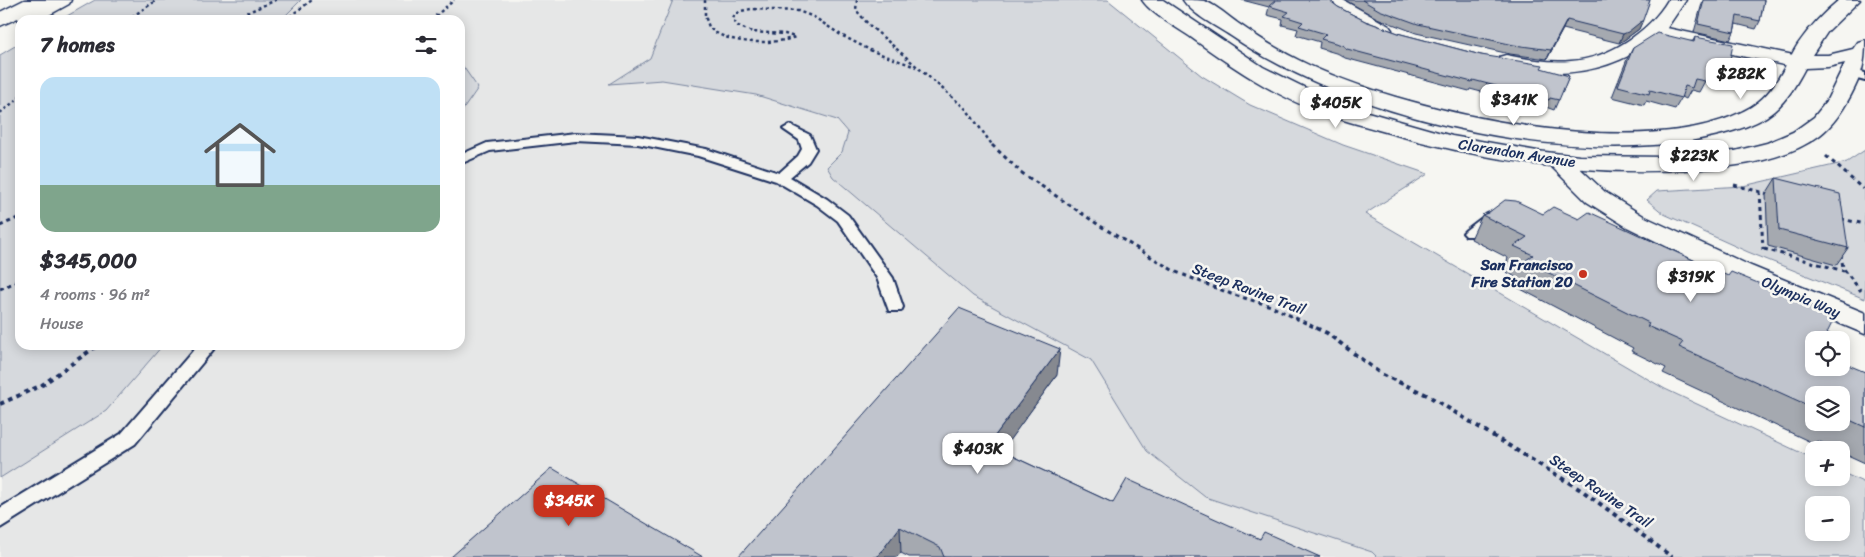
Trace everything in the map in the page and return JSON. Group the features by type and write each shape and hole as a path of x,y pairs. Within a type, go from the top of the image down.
{"main road":[{"path":"0,20 38,0"},
{"path":"35,15 62,0"},
{"name":"Clarendon Avenue","path":"1151,0 1224,52 1271,81 1324,106 1466,146 1560,162 1667,164 1718,160 1753,154 1790,142 1811,131 1824,121 1828,89 1858,75 1863,49"},
{"name":"Clarendon Avenue","path":"1192,0 1264,49 1315,76 1379,101 1455,121 1528,133 1602,138 1674,136 1733,124 1759,112 1784,87 1819,28 1851,0"},
{"path":"1329,0 1362,21 1399,36"},
{"path":"1485,56 1541,67 1582,67 1610,59 1660,24 1677,0"},
{"path":"1660,24 1798,62 1828,61 1863,49"},
{"path":"0,34 15,26"},
{"path":"1798,62 1828,89"},
{"path":"1455,121 1506,143 1560,162 1585,151 1602,138"},
{"name":"Olympia Way","path":"1560,162 1629,226 1865,324"}],"lane":[{"path":"781,178 803,159 808,149 805,138 790,129"},
{"path":"465,158 487,147 576,137 638,140 701,152 781,178 822,202 843,218 885,278 895,307"},
{"path":"1471,233 1491,217 1510,220"},
{"path":"0,520 128,439 204,350"}],"path":[{"path":"134,15 157,0"},
{"path":"242,15 276,0"},
{"path":"292,15 312,0"},
{"path":"437,15 454,0"},
{"path":"705,0 707,23 711,30 735,40 786,41 795,37 787,33 750,32 736,24 734,16 741,11 751,9 798,11 814,17 840,35 872,51 919,68"},
{"name":"Steep Ravine Trail","path":"858,0 856,10 869,25 967,110 997,152 1022,173 1102,227 1174,271 1231,294 1271,306 1327,332 1381,374 1427,395 1584,492 1672,557"},
{"path":"0,113 15,100"},
{"path":"1826,156 1836,161 1850,180 1863,189"},
{"path":"1727,184 1778,196"},
{"path":"1760,191 1763,248 1845,271"},
{"path":"1836,218 1865,224"},
{"path":"0,226 15,219"},
{"path":"1841,249 1845,271 1865,295"},
{"path":"0,289 15,282"},
{"path":"0,404 42,385 91,350"}],"shaded area":[{"path":"95,0 1108,0 1202,76 1250,105 1343,145 1428,174 1365,214 1665,389 1805,455 1805,486 1850,486 1850,476 1865,483 1865,557 0,557 0,55 15,46 15,350 465,350 465,15 69,15"},
{"path":"95,0 301,0 286,15 69,15"},
{"path":"673,0 1108,0 1202,76 1250,105 1343,145 1428,174 1365,214 1665,389 1805,455 1805,486 1850,486 1850,476 1865,483 1865,557 1377,557 1372,552 1205,497 1147,451 1091,360 973,296 833,177 827,167 842,152 848,133 837,120 756,95 662,80 609,84 650,58"},
{"path":"15,46 15,350 159,350 106,411 0,478 0,55"},
{"path":"465,69 478,88 465,107"},
{"path":"1865,150 1865,299 1748,252 1664,214 1647,200 1657,191 1743,186 1847,162"}],"building":[{"path":"1276,0 1329,0 1338,7 1365,21 1401,34 1481,55 1543,65 1541,68 1569,76 1559,100 1550,98 1549,100 1473,80 1472,82 1347,49 1342,45 1321,39 1326,34 1299,26 1303,22 1284,16 1289,12 1269,6"},
{"path":"1362,0 1650,0 1643,20 1623,34 1567,20 1551,50 1514,45 1418,24 1379,10"},
{"path":"1704,0 1764,0 1760,21 1737,16 1734,32 1698,24"},
{"path":"1657,33 1694,42 1695,37 1733,44 1729,65 1712,61 1705,81 1695,79 1692,88 1685,86 1681,98 1650,90 1649,94 1618,86 1633,48"},
{"path":"1776,178 1840,194 1848,248 1779,230"},
{"path":"1505,200 1516,201 1543,214 1553,207 1579,219 1589,212 1728,276 1731,272 1836,315 1828,331 1805,331 1805,376 1850,376 1850,366 1865,372 1865,427 1850,420 1850,386 1805,386 1805,404 1679,347 1683,342 1647,326 1649,323 1525,261 1533,255 1514,246 1527,237 1482,215 1488,213"},
{"path":"959,308 1060,349 988,445 1113,503 1127,479 1260,539 1264,532 1320,557 944,557 940,547 900,527 877,557 738,557"},
{"path":"552,468 703,557 451,557"}],"place":[{"name":"San Francisco Fire Station 20","path":"1583,274"}]}
